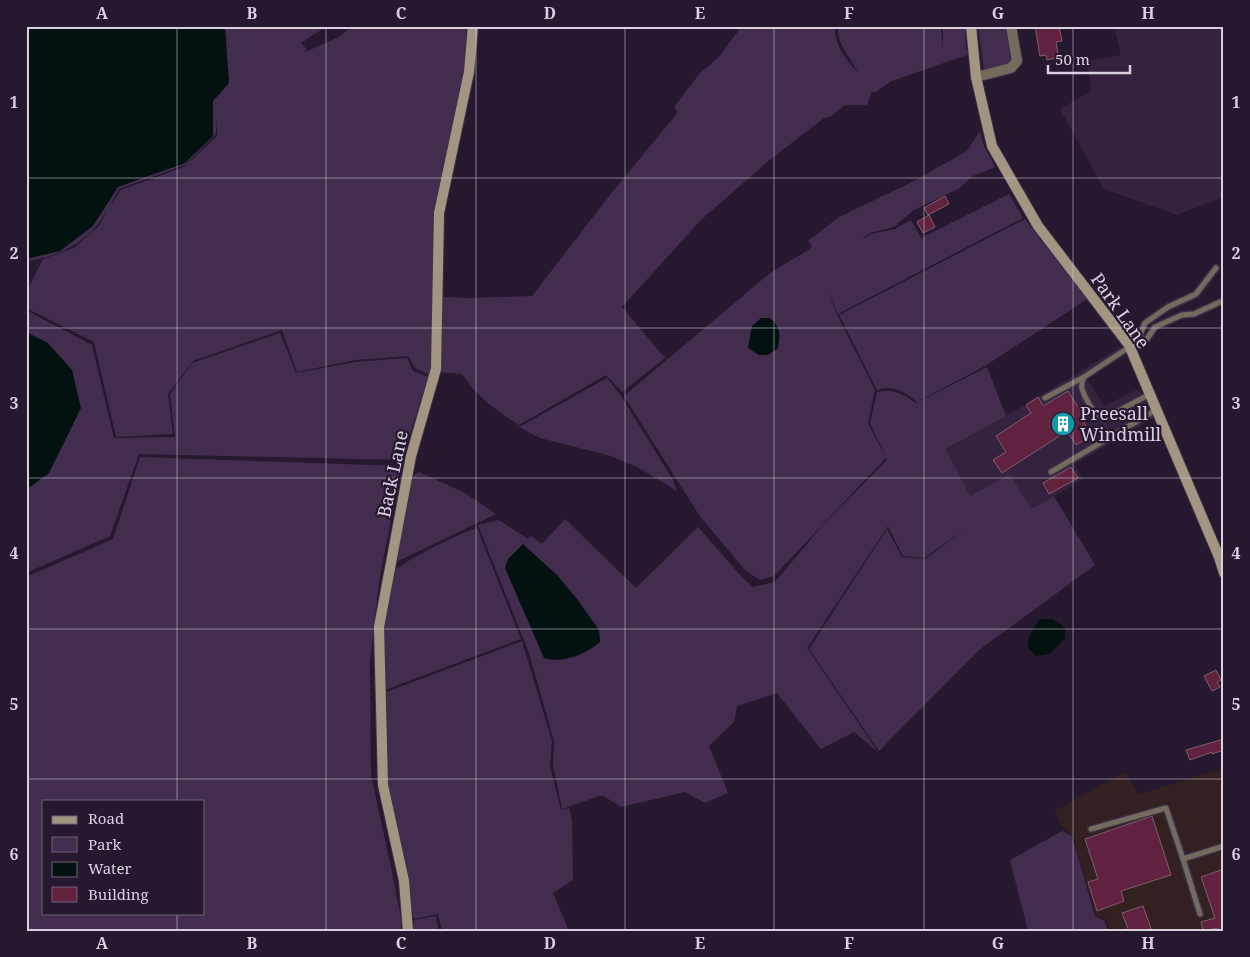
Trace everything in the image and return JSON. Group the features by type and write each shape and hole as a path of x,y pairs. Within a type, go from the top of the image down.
{"street":[{"name":"Back Lane","path":"408,931 404,880 383,785 380,627 411,456 436,369 439,213 469,72 473,26"},
{"name":"Park Lane","path":"971,26 976,77 992,146 1038,226 1133,345 1150,394 1219,556 1224,573"},
{"path":"976,77 1011,68 1015,65 1017,61 1011,26"}],"lane":[{"path":"1133,345 1145,323 1161,311 1196,294 1216,268"},
{"path":"1045,398 1133,345 1148,340 1155,327 1182,315 1194,314 1220,302"},
{"path":"1084,376 1082,389 1096,415 1101,418 1115,413 1150,394"},
{"path":"1051,472 1157,410"},
{"path":"1091,829 1166,808 1200,914"},
{"path":"1183,859 1224,846"}],"shaded area":[{"path":"1114,26 1224,26 1224,197 1177,215 1104,189 1060,109 1091,91 1087,61 1121,55"},
{"path":"1119,346 1121,358 1087,379 1105,406 1138,389 1155,417 1075,464 1082,480 1033,508 1010,474 970,497 946,449 1006,416 1113,352"},
{"path":"1224,768 1224,931 1110,931 1107,920 1096,915 1073,836 1063,828 1054,811 1125,772 1139,794"}],"green space":[{"path":"26,26 327,26 301,43 307,50 303,53 339,37 353,26 469,26 467,57 433,223 434,352 430,375 415,368 408,356 355,360 297,372 282,330 193,361 168,394 173,434 116,437 94,342 26,308 26,292 43,259 74,248 99,226 107,211 91,232 75,245 56,254 26,261","holes":["217,116 217,136 184,167 121,190 109,207 119,189 185,165 216,134"]},
{"path":"742,26 835,26 838,45 858,73 839,39 838,26 941,26 943,50 943,26 965,26 966,50 968,50 967,55 892,81 874,93 872,91 867,105 845,105 830,117 824,118 767,162 700,221 622,307 665,358 622,392 606,375 519,425 488,402 462,374 439,372 443,297 532,296 613,191 675,116 678,112 674,107 700,73 718,58"},
{"path":"978,26 1006,26 1012,61 1005,65 984,70"},
{"path":"980,131 984,146 995,167 973,176 958,189 914,210 894,227 870,233 860,241 871,234 895,229 911,220 921,238 1009,194 1023,218 838,314 825,284 840,321 875,390 868,423 886,458 774,576 760,580 746,571 701,518 624,396 770,273 810,249 812,246 808,241 839,217 910,183 967,151"},
{"path":"1025,219 1087,299 985,366 917,402 899,390 889,388 877,390 839,315"},
{"path":"26,310 92,345 114,438 175,437 170,394 192,363 280,333 296,373 355,362 407,358 413,371 428,377 402,460 139,454 110,536 26,573"},
{"path":"987,367 1006,416 946,449 970,496 1010,474 1033,508 1054,496 1095,565 979,650 879,751 809,649 887,529 902,557 925,559 969,527 924,558 903,556 888,526 807,648 878,752 854,732 821,749 777,693 737,706 734,722 709,746 728,793 705,803 685,792 621,807 602,795 562,809 553,765 554,741 529,653 478,525 498,520 528,539 531,536 542,544 565,519 636,588 698,527 753,587 775,582 821,527 887,460 870,423 877,392 888,391 898,393 916,403"},
{"path":"607,378 621,396 673,480 677,491 639,468 611,456 540,438 519,427"},
{"path":"140,457 401,466 379,582 370,661 371,775 401,918 401,931 26,931 26,577 113,539"},
{"path":"419,472 465,493 496,514 394,563 411,477"},
{"path":"477,528 521,639 385,690 381,636 390,575 396,569 418,556 444,542"},
{"path":"522,641 552,741 550,767 561,810 569,808 572,820 573,880 553,893 569,931 442,931 438,914 414,919 386,775 383,693"},
{"path":"1062,831 1072,836 1095,916 1105,921 1108,931 1028,931 1010,860"},
{"path":"436,916 439,931 414,931 414,920"}],"water":[{"path":"26,26 225,26 229,83 213,101 213,136 185,163 118,187 93,226 60,251 26,259"},
{"path":"761,318 770,318 779,331 778,348 768,355 759,355 748,348 752,326"},
{"path":"26,332 48,343 72,370 81,408 49,473 26,490"},
{"path":"523,544 558,576 577,599 599,630 600,642 574,657 559,660 544,658 505,568 508,559"},
{"path":"1040,619 1052,619 1065,627 1065,638 1050,654 1036,656 1028,648 1028,643 1031,632"}],"building":[{"path":"1035,26 1059,26 1062,41 1056,42 1058,53 1055,54 1056,58 1047,60 1046,55 1040,56"},
{"path":"945,196 949,204 928,215 924,208"},
{"path":"929,215 935,227 923,233 917,222"},
{"path":"1068,391 1087,421 1084,423 1092,435 1076,445 1067,431 1002,473 993,460 1006,452 996,436 1031,413 1026,405 1038,397 1043,406"},
{"path":"1071,467 1078,478 1049,494 1043,483"},
{"path":"1216,670 1221,680 1217,682 1220,687 1212,691 1204,676"},
{"path":"1224,739 1224,750 1190,760 1186,750"},
{"path":"1152,816 1171,875 1121,891 1124,901 1097,911 1088,882 1098,879 1085,839"},
{"path":"1224,869 1224,931 1219,931 1218,928 1203,931 1201,922 1215,918 1201,877"},
{"path":"1143,906 1152,931 1129,931 1122,913"}],"place":[{"name":"Preesall Windmill","path":"1063,424"}]}
